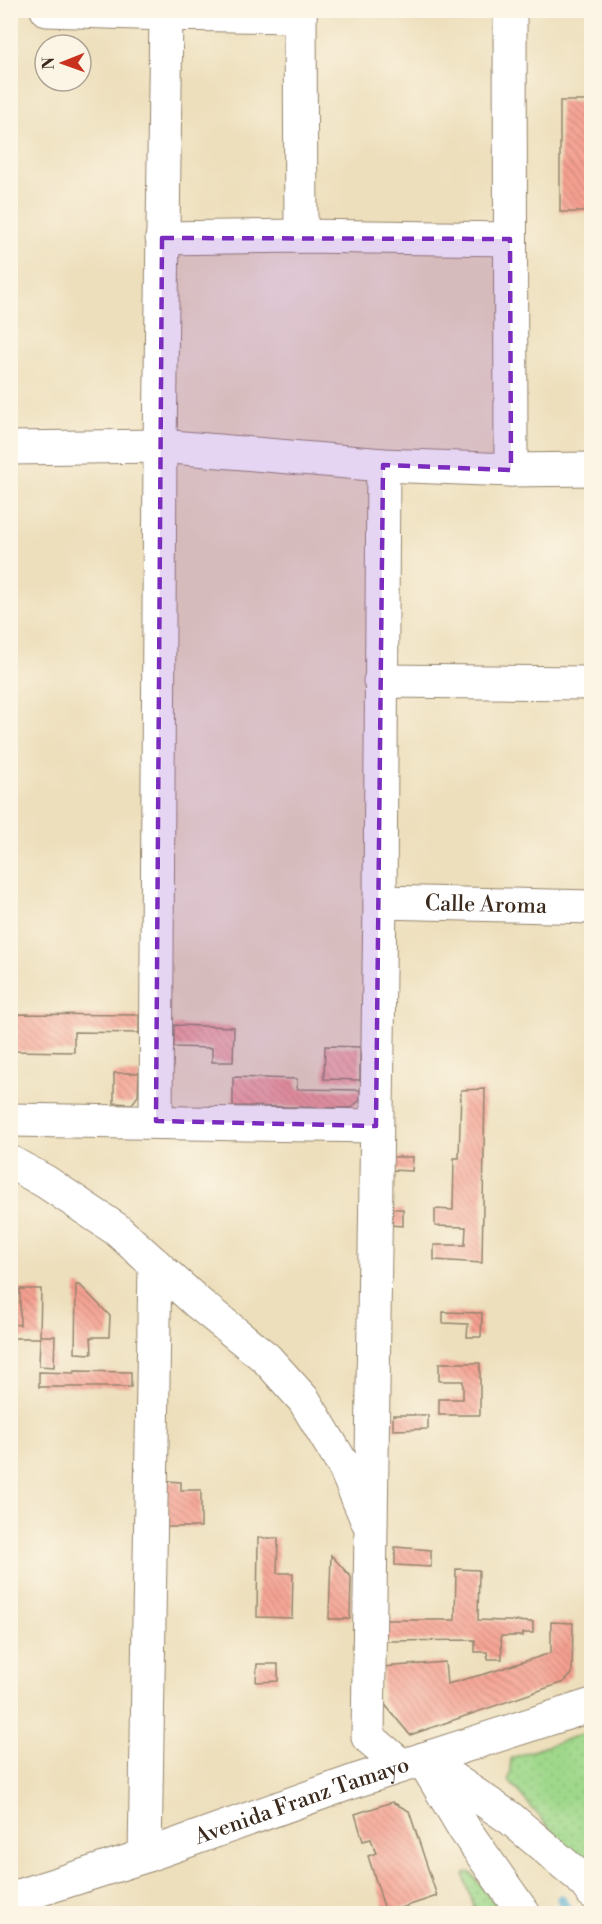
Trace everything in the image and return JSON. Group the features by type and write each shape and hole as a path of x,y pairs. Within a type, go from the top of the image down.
{"street":[{"path":"47,10 166,14 300,13 301,236"},
{"path":"510,10 511,470"},
{"path":"156,1121 160,446 166,14"},
{"path":"162,238 301,236 510,238"},
{"path":"10,448 160,446 382,465 511,470 591,469"},
{"path":"382,465 380,902 368,1737 510,1818 581,1878 591,1892"},
{"path":"380,681 591,683"},
{"name":"Calle Aroma","path":"380,902 591,907"},
{"path":"10,1120 376,1126"},
{"path":"10,1162 46,1182 116,1229 198,1303 266,1358 304,1400 345,1468 371,1530"},
{"path":"146,1856 155,1264"},
{"name":"Avenida Franz Tamayo","path":"10,1899 146,1856 412,1763 591,1705"},
{"path":"412,1763 465,1830 524,1914"}],"highlighted area":[{"path":"162,238 510,239 511,470 383,465 376,1126 156,1121"}],"green space":[{"path":"591,1731 591,1877 509,1781 511,1758"},
{"path":"466,1872 471,1873 502,1913 476,1913 464,1876"}],"building":[{"path":"560,101 592,101 592,212 560,212"},
{"path":"10,1014 139,1015 139,1033 74,1032 74,1052 10,1051"},
{"path":"174,1025 234,1027 233,1062 212,1062 212,1048 174,1047"},
{"path":"325,1046 360,1047 360,1080 324,1079"},
{"path":"114,1073 139,1073 138,1096 132,1104 114,1103"},
{"path":"233,1077 297,1079 297,1089 360,1090 360,1100 351,1108 233,1106"},
{"path":"485,1089 482,1263 434,1260 434,1245 465,1245 466,1227 435,1226 435,1209 453,1210 454,1158 459,1158 461,1090"},
{"path":"391,1157 413,1157 412,1171 390,1170"},
{"path":"390,1209 403,1209 403,1226 389,1225"},
{"path":"76,1285 80,1285 110,1316 109,1337 91,1337 92,1354 75,1353"},
{"path":"20,1289 41,1289 40,1336 55,1336 54,1367 39,1366 40,1338 10,1338 10,1324 20,1325"},
{"path":"443,1312 482,1313 481,1337 467,1337 468,1324 443,1323"},
{"path":"439,1363 480,1363 480,1415 439,1415 439,1399 463,1399 463,1381 439,1381"},
{"path":"74,1371 131,1372 131,1387 39,1387 39,1372 74,1373"},
{"path":"393,1415 428,1415 428,1429 393,1430"},
{"path":"166,1481 181,1482 181,1490 201,1490 201,1527 165,1527"},
{"path":"258,1538 278,1538 277,1573 293,1573 292,1618 257,1617"},
{"path":"395,1547 431,1550 431,1567 395,1565"},
{"path":"331,1555 351,1577 350,1619 329,1619"},
{"path":"456,1569 479,1570 478,1620 533,1622 533,1633 523,1633 523,1636 501,1636 502,1659 488,1659 487,1652 475,1652 475,1640 384,1641 385,1620 455,1620"},
{"path":"551,1622 573,1623 572,1674 564,1682 410,1735 382,1701 383,1667 445,1662 447,1684 551,1653"},
{"path":"257,1664 278,1664 278,1681 256,1682"},
{"path":"392,1802 409,1811 437,1896 386,1913 368,1856 376,1853 371,1839 363,1841 355,1814"}],"waterway":[{"path":"561,1899 571,1914"}]}
